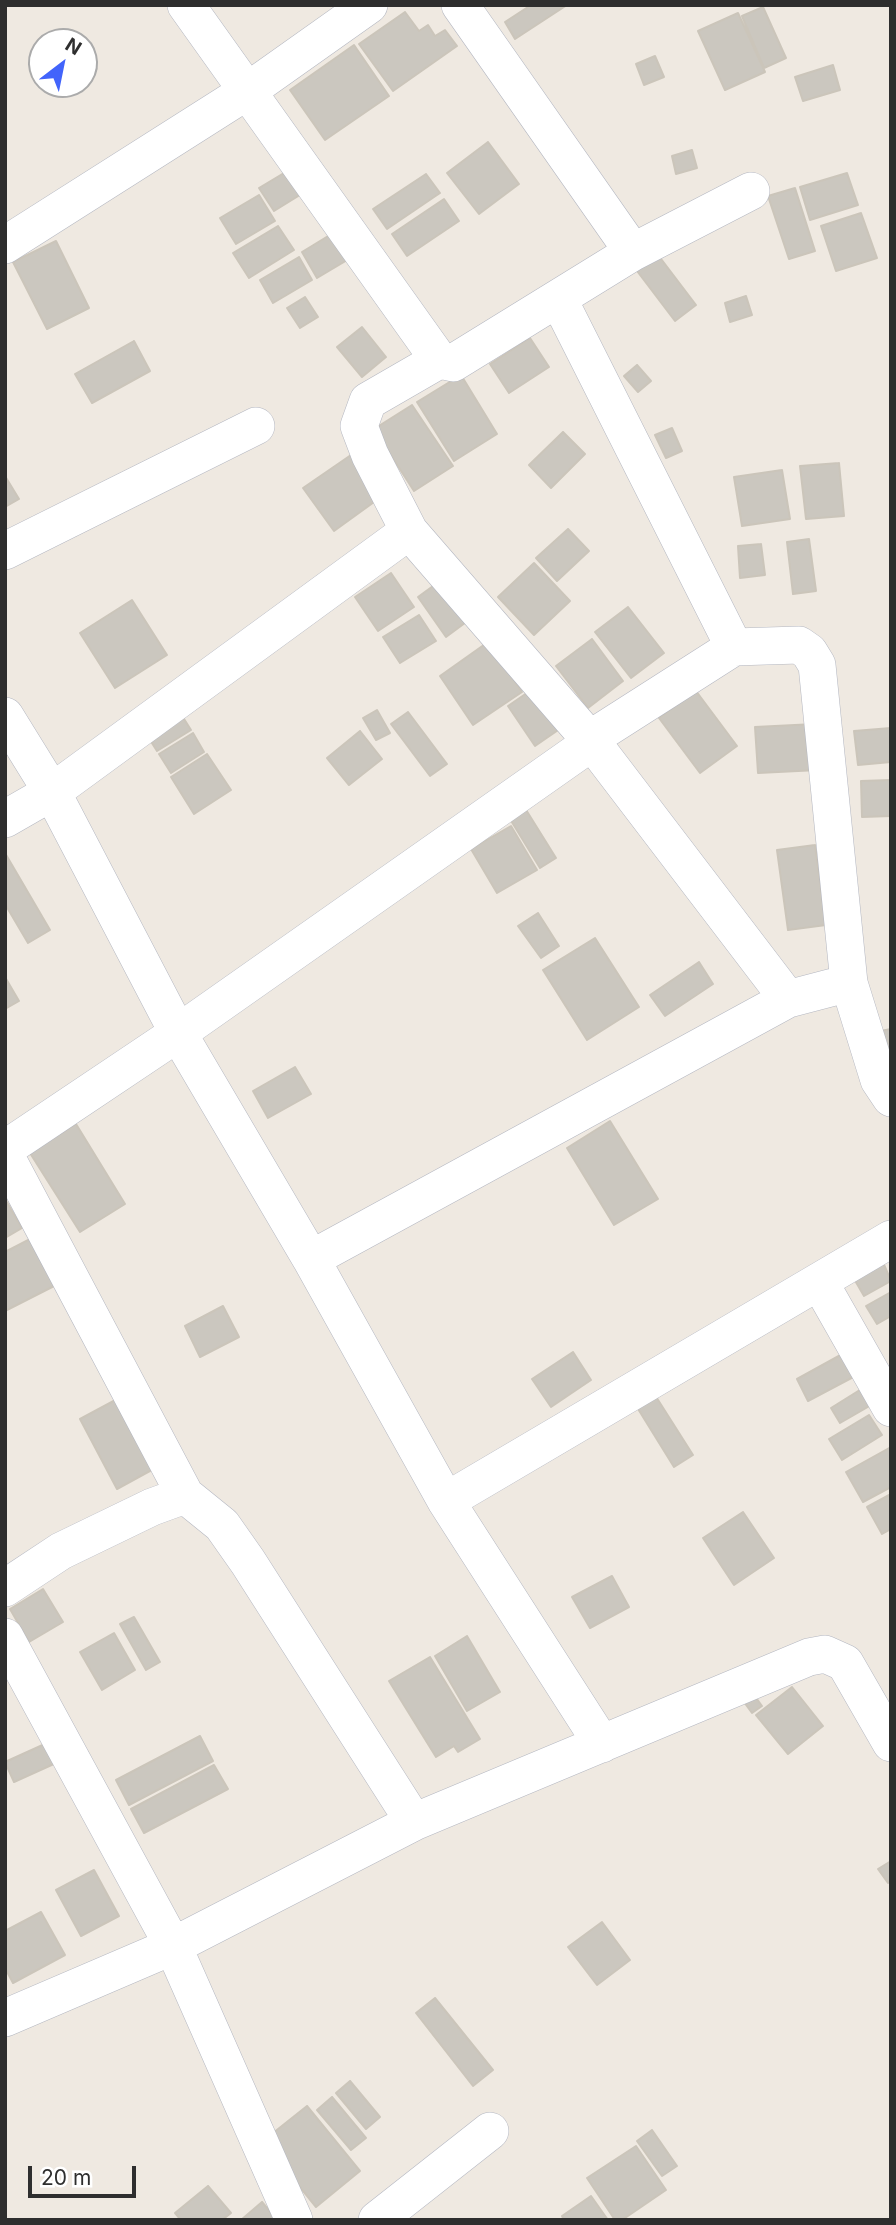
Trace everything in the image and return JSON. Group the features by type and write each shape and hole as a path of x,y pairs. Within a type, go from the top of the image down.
{"street":[{"path":"186,5 249,90 428,349 439,360 453,363 634,252 751,191"},
{"path":"5,245 249,90 369,5"},
{"path":"460,5 634,252"},
{"path":"559,300 734,647"},
{"path":"439,360 368,401 359,426 370,455 409,531 591,741 788,999"},
{"path":"5,551 256,426"},
{"path":"5,819 52,792 409,531"},
{"path":"414,1822 248,1562 222,1525 185,1494 9,1139 178,1033 591,741 734,647 799,645 809,652 817,665 849,983 878,1080 891,1098"},
{"path":"5,716 52,792 178,1033 312,1259 446,1501 602,1744"},
{"path":"312,1259 788,999 849,983"},
{"path":"446,1501 891,1239"},
{"path":"820,1283 891,1408"},
{"path":"5,1588 61,1552 152,1507 185,1494"},
{"path":"5,1637 173,1946 293,2220"},
{"path":"5,2018 173,1946 414,1822 809,1657 825,1654 845,1663 891,1743"},
{"path":"377,2220 490,2131"}],"building":[{"path":"531,5 567,5 515,39 505,22"},
{"path":"763,7 786,58 764,68 742,16"},
{"path":"405,12 419,31 428,25 435,36 445,30 457,46 393,91 359,44"},
{"path":"738,13 765,72 725,90 698,31"},
{"path":"354,45 389,96 325,140 290,90"},
{"path":"655,56 664,77 644,85 636,64"},
{"path":"833,65 840,90 803,101 795,77"},
{"path":"488,142 519,184 479,214 447,173"},
{"path":"692,150 697,168 676,174 672,156"},
{"path":"294,167 308,190 274,211 259,188"},
{"path":"847,173 858,205 810,220 800,187"},
{"path":"426,174 440,193 387,229 373,209"},
{"path":"795,188 815,251 789,259 768,196"},
{"path":"259,195 275,221 236,244 220,218"},
{"path":"444,199 459,221 407,256 392,234"},
{"path":"861,213 877,258 836,271 821,226"},
{"path":"278,226 294,250 249,278 233,253"},
{"path":"338,230 354,256 317,278 302,252"},
{"path":"56,241 89,308 47,329 13,262"},
{"path":"652,247 696,305 675,321 631,263"},
{"path":"299,257 312,280 273,303 260,280"},
{"path":"746,296 752,315 730,322 725,303"},
{"path":"305,297 318,317 300,328 287,308"},
{"path":"362,327 386,357 362,377 337,347"},
{"path":"530,338 549,367 509,393 490,364"},
{"path":"134,341 150,371 92,403 75,374"},
{"path":"637,365 651,381 638,392 624,376"},
{"path":"461,375 497,434 454,461 417,402"},
{"path":"412,405 453,466 414,491 374,429"},
{"path":"672,428 682,451 666,458 655,435"},
{"path":"563,432 585,454 551,488 529,465"},
{"path":"351,455 381,497 334,531 303,488"},
{"path":"839,463 844,516 806,519 800,466"},
{"path":"782,470 790,519 742,526 734,477"},
{"path":"5,476 19,499 5,507"},
{"path":"568,529 589,551 557,581 536,558"},
{"path":"809,539 816,591 793,594 787,542"},
{"path":"761,544 765,575 740,578 738,546"},
{"path":"534,563 570,601 534,635 498,597"},
{"path":"391,573 414,607 378,631 355,597"},
{"path":"444,578 473,617 446,637 418,597"},
{"path":"132,600 167,655 115,688 80,633"},
{"path":"628,607 664,653 631,678 595,632"},
{"path":"419,615 436,641 400,663 383,637"},
{"path":"592,639 623,681 588,708 556,666"},
{"path":"488,642 522,692 473,725 440,676"},
{"path":"537,686 564,726 535,746 508,706"},
{"path":"696,691 737,746 700,773 659,718"},
{"path":"377,710 390,733 376,740 363,718"},
{"path":"179,711 191,730 157,751 145,732"},
{"path":"408,712 447,764 430,776 391,724"},
{"path":"815,724 818,770 758,773 755,727"},
{"path":"891,728 891,762 858,765 854,731"},
{"path":"360,731 382,759 349,785 327,758"},
{"path":"193,733 204,752 171,773 159,754"},
{"path":"207,754 231,790 194,814 171,777"},
{"path":"891,780 891,816 862,817 861,781"},
{"path":"523,805 556,858 540,868 507,814"},
{"path":"511,826 537,870 497,893 471,849"},
{"path":"815,845 826,925 788,930 777,850"},
{"path":"5,853 50,930 28,943 5,904"},
{"path":"538,913 559,946 541,958 518,926"},
{"path":"595,938 639,1007 587,1040 543,970"},
{"path":"699,962 713,984 665,1016 650,995"},
{"path":"5,977 19,1001 5,1009"},
{"path":"891,1029 891,1075 875,1032"},
{"path":"295,1067 311,1094 268,1118 253,1091"},
{"path":"610,1121 658,1199 614,1225 567,1148"},
{"path":"76,1124 125,1204 80,1232 30,1153"},
{"path":"5,1199 22,1228 5,1238"},
{"path":"36,1236 60,1283 5,1311 5,1252"},
{"path":"882,1260 891,1281 864,1296 853,1277"},
{"path":"891,1292 891,1316 877,1324 866,1306"},
{"path":"223,1306 239,1337 200,1357 185,1326"},
{"path":"573,1352 591,1380 551,1407 532,1379"},
{"path":"846,1352 859,1374 808,1401 797,1379"},
{"path":"863,1388 873,1404 840,1423 831,1408"},
{"path":"653,1392 693,1455 674,1467 635,1404"},
{"path":"121,1397 159,1466 117,1489 80,1419"},
{"path":"869,1415 882,1435 842,1460 829,1439"},
{"path":"891,1447 891,1487 863,1502 846,1472"},
{"path":"891,1494 891,1529 882,1534 867,1507"},
{"path":"743,1512 774,1558 734,1585 703,1538"},
{"path":"612,1576 629,1607 590,1628 572,1597"},
{"path":"43,1589 63,1622 29,1642 10,1609"},
{"path":"134,1617 160,1662 146,1670 120,1624"},
{"path":"114,1633 135,1670 102,1690 80,1652"},
{"path":"467,1636 500,1692 467,1711 435,1656"},
{"path":"430,1657 480,1739 458,1752 454,1746 436,1757 389,1681"},
{"path":"792,1687 823,1726 788,1754 756,1715"},
{"path":"754,1695 762,1706 752,1713 744,1702"},
{"path":"200,1736 213,1761 129,1805 116,1780"},
{"path":"47,1743 56,1763 14,1782 5,1762"},
{"path":"214,1765 228,1789 144,1833 131,1809"},
{"path":"891,1861 891,1881 888,1883 878,1869"},
{"path":"94,1870 119,1916 81,1936 56,1890"},
{"path":"41,1912 65,1955 13,1983 5,1968 5,1931"},
{"path":"602,1922 630,1960 597,1985 568,1947"},
{"path":"435,1998 493,2070 473,2086 416,2013"},
{"path":"350,2081 380,2117 366,2129 336,2093"},
{"path":"332,2097 366,2138 351,2150 317,2110"},
{"path":"307,2106 360,2171 316,2207 263,2141"},
{"path":"652,2130 677,2166 662,2176 637,2141"},
{"path":"636,2146 666,2190 622,2220 615,2220 587,2178"},
{"path":"208,2186 231,2213 222,2220 181,2220 175,2213"},
{"path":"591,2196 608,2220 564,2220 562,2216"},
{"path":"262,2202 277,2220 241,2220"}]}
